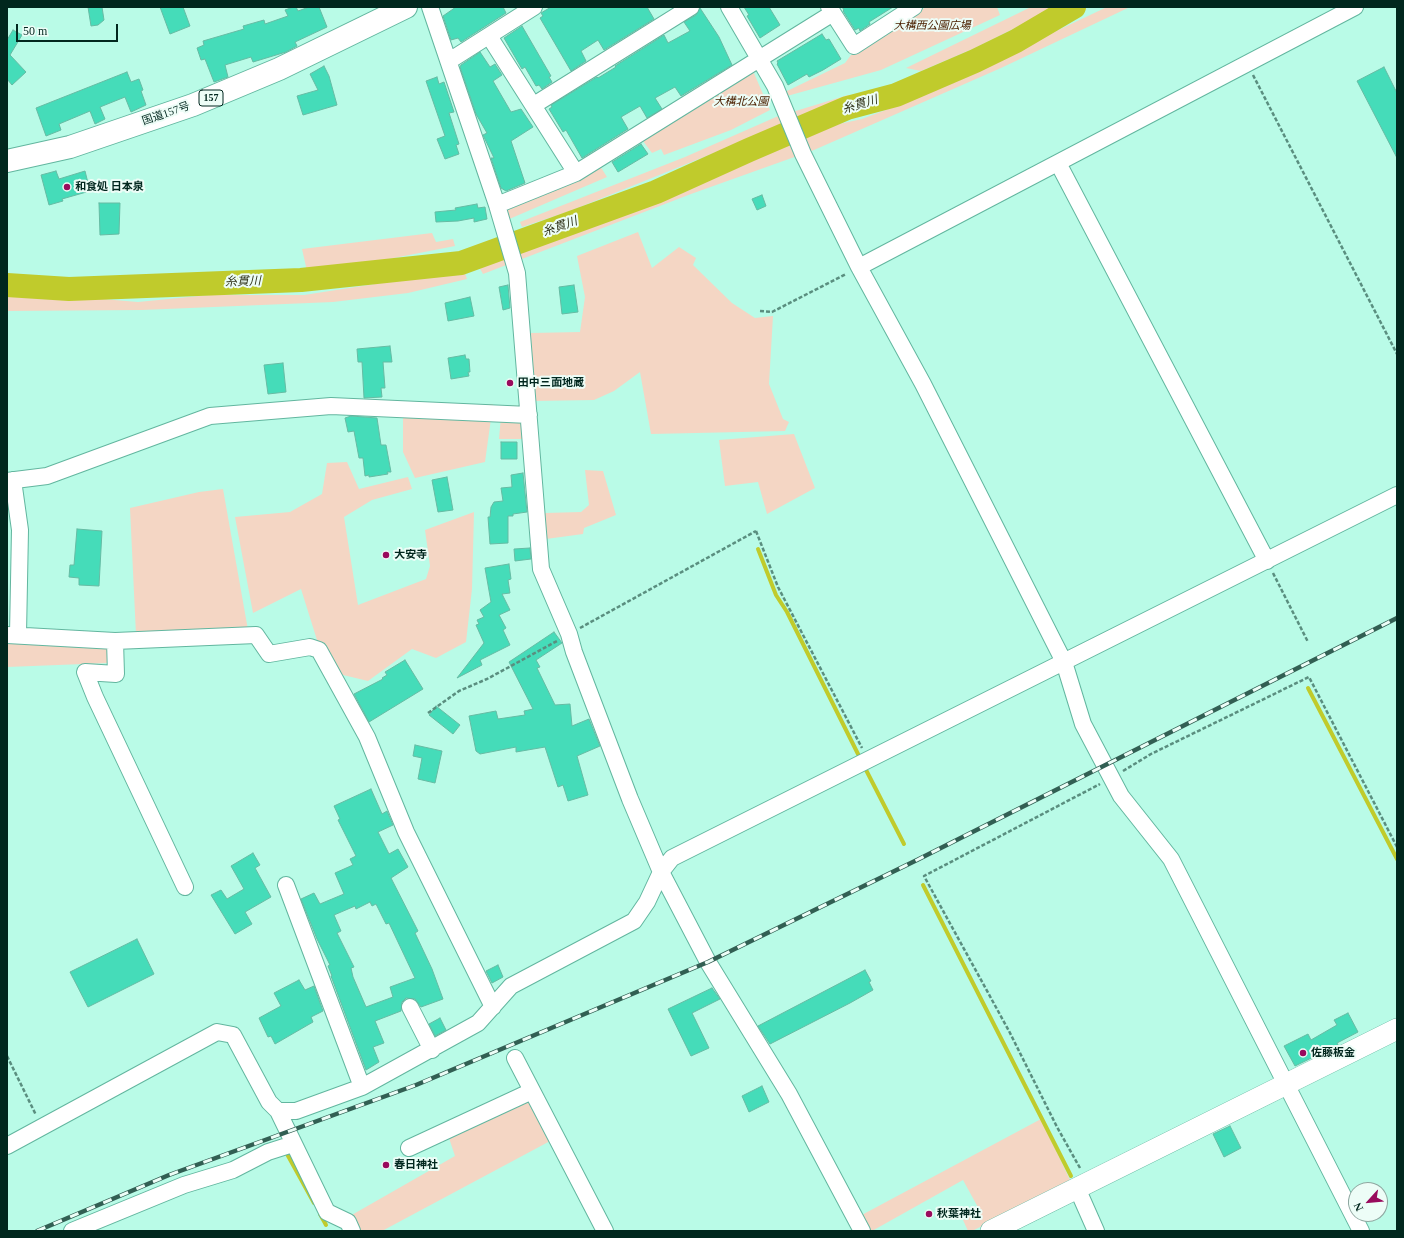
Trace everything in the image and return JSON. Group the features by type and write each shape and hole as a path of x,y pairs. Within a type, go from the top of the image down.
{"highway":[{"name":"国道157号","path":"7,161 70,147 193,105 278,69 406,7"}],"main road":[{"path":"991,1231 1397,1029"}],"street":[{"path":"430,7 497,205 517,273 530,415 541,569 569,634 574,652 630,799 661,872 708,962 789,1094 862,1231"},
{"path":"449,61 534,7"},
{"path":"534,105 690,7"},
{"path":"729,7 760,59 785,107 803,154 859,267 923,384 1064,662 1083,724 1121,796 1171,859 1285,1085 1361,1231"},
{"path":"497,205 576,173 760,59 831,10 854,46 914,7"},
{"path":"859,267 1355,7"},
{"path":"489,36 576,173"},
{"path":"1058,163 1267,561"},
{"path":"493,1006 406,832 367,737 319,650 310,647 269,654 256,635 115,641 12,634 20,530 10,481 47,476 210,416 331,406 530,415"},
{"path":"278,1111 296,1111 362,1087 432,1050 478,1023 511,986 634,921 647,902 661,872 672,858 1397,495"},
{"path":"115,641 116,674 85,672 95,697 185,887"},
{"path":"286,884 362,1087"},
{"path":"410,1007 432,1050"},
{"path":"7,1146 217,1032 233,1035 269,1102 278,1111 327,1212 348,1222 352,1231"},
{"path":"515,1058 605,1231"},
{"path":"408,1148 532,1091"},
{"path":"72,1231 184,1186 233,1170 268,1152 293,1144"},
{"path":"1083,1185 1096,1231"}],"path":[{"path":"1248,64 1397,354"},
{"path":"760,311 772,312 859,267"},
{"path":"428,712 459,691 487,680 757,532 778,586 868,759"},
{"path":"1267,561 1308,642"},
{"path":"1083,1185 1057,1127 987,989 924,876 1112,778 1152,754 1309,677 1397,847"},
{"path":"7,1056 42,1128"}],"green space":[{"name":"大構西公園広場","path":"926,7 997,7 1000,15 881,70 787,96 785,92 845,63 851,55"},
{"path":"1031,7 1057,7 975,48 921,71 906,68"},
{"path":"1107,7 1130,7 1001,68 814,150 691,194 483,274 478,265 631,211 730,166 839,124 862,119 904,103"},
{"name":"大構北公園","path":"753,71 770,110 731,130 664,155 661,149 652,153 643,141"},
{"path":"848,95 855,101 808,115 570,211 522,227 520,222 685,157 776,117"},
{"path":"595,158 607,177 507,220 505,213 510,205"},
{"path":"638,232 652,268 679,247 696,258 693,265 732,303 755,318 773,316 769,384 783,419 789,422 785,431 651,434 640,372 614,391 594,400 533,401 531,333 580,332 585,297 577,256"},
{"path":"432,233 436,242 453,239 455,246 348,267 307,271 302,249"},
{"path":"463,267 467,279 408,293 333,302 142,310 7,311 7,291 138,302 209,295 304,295 420,277"},
{"path":"493,404 485,462 415,478 403,452 403,413"},
{"path":"502,405 523,406 524,439 499,439"},
{"path":"794,434 815,488 767,514 758,482 725,486 719,440"},
{"path":"347,462 359,489 408,477 412,489 372,500 344,517 358,605 426,579 430,566 425,530 474,512 472,589 466,642 436,658 412,649 368,681 339,674 317,640 301,589 253,613 235,517 290,512 322,494 327,463"},
{"path":"585,470 603,471 616,515 584,528 583,534 546,539 545,513 581,512 589,505"},
{"path":"223,489 248,630 136,635 130,508 199,492"},
{"path":"7,640 103,644 109,649 109,663 7,667"},
{"path":"530,1099 552,1140 382,1231 358,1231 350,1216 455,1156 449,1138"},
{"path":"1041,1119 1071,1182 972,1231 968,1231 963,1220 980,1211 963,1180 872,1231 865,1231 858,1217"}],"building":[{"path":"88,7 102,7 104,20 98,25 91,26"},
{"path":"160,7 183,7 190,26 170,34"},
{"path":"296,7 298,11 309,7 319,7 327,27 295,42 297,46 286,52 253,62 251,57 225,65 228,77 214,82 205,59 201,60 197,48 204,45 203,41 244,29 243,26 264,20 265,24 288,16 285,10"},
{"path":"456,7 503,7 506,13 461,42 458,38 451,40 443,16"},
{"path":"551,7 647,7 654,19 604,50 598,40 581,51 586,61 571,71 540,18 543,16 541,13"},
{"path":"744,7 769,7 780,25 760,38 747,16 749,15"},
{"path":"842,7 893,7 869,22 870,24 860,31 859,28 855,30"},
{"path":"700,8 719,37 732,65 681,96 675,87 655,98 662,109 647,118 640,106 621,117 628,129 582,158 566,130 563,132 549,109 552,107 551,105 616,67 615,66 664,35 668,43 690,31 684,22 696,15"},
{"path":"522,26 551,76 549,77 552,82 542,89 539,85 536,86 525,67 522,69 504,38"},
{"path":"13,30 22,35 10,55 26,72 12,85 7,79 7,40"},
{"path":"822,34 826,40 829,39 841,59 809,77 807,74 788,85 777,64 777,61"},
{"path":"480,52 490,67 495,64 502,75 493,81 511,112 521,109 533,127 511,141 525,183 506,191 501,188 491,158 494,158 483,135 487,133 476,114 460,67"},
{"path":"324,66 329,76 337,105 303,115 297,96 318,90 310,74"},
{"path":"1384,67 1397,93 1397,158 1357,81"},
{"path":"127,72 131,82 139,79 146,105 131,112 125,97 100,107 105,119 95,124 90,111 59,124 61,130 46,136 36,108"},
{"path":"437,77 439,84 444,82 454,112 449,113 459,144 456,145 459,154 445,159 437,139 445,136 426,81"},
{"path":"641,144 648,154 618,172 612,162"},
{"name":"和食処 日本泉","path":"56,171 59,179 85,171 90,191 62,199 63,201 49,205 41,175"},
{"path":"762,195 766,206 757,210 752,199"},
{"path":"99,203 120,203 119,234 100,235"},
{"path":"477,204 478,208 485,207 487,219 474,222 474,218 458,221 436,222 435,212 456,210 455,208"},
{"path":"508,285 510,308 503,310 499,287"},
{"path":"574,285 578,312 562,314 559,287"},
{"path":"470,297 474,316 448,321 445,303"},
{"path":"390,346 392,362 383,362 385,388 381,388 382,397 364,398 362,362 358,362 357,349"},
{"path":"465,355 466,359 469,359 469,376 451,379 448,358"},
{"path":"283,363 286,392 268,394 264,365"},
{"path":"351,416 377,418 381,445 386,445 391,472 387,472 388,474 369,477 369,475 365,476 363,458 359,458 354,431 348,432 345,418"},
{"path":"501,442 517,442 517,459 501,459"},
{"path":"523,473 527,512 508,516 508,543 490,544 488,517 490,517 491,507 494,502 503,501 501,488 512,487 511,475"},
{"path":"447,477 453,510 438,512 432,480"},
{"path":"77,529 102,531 99,586 79,585 79,578 69,577 70,565 74,565"},
{"path":"530,548 531,559 515,561 514,549"},
{"path":"509,564 511,579 508,580 510,593 502,594 510,610 499,615 506,628 503,630 510,645 480,660 482,665 457,678 484,643 476,625 479,624 477,620 484,617 480,610 491,602 485,568"},
{"path":"554,632 562,643 536,660 540,667 537,668 555,705 570,704 572,726 589,719 600,746 577,756 588,795 568,801 563,785 558,787 545,747 516,752 516,747 480,754 476,751 469,716 496,711 498,719 525,715 524,711 533,709 509,662"},
{"path":"405,660 423,689 369,722 354,694 383,679 382,678 387,675 385,672"},
{"path":"436,706 460,725 453,734 429,715"},
{"path":"415,745 442,751 435,783 418,779 422,758 413,756"},
{"path":"371,789 382,814 387,811 393,825 378,832 389,854 398,849 408,867 391,878 418,931 415,933 432,969 443,999 421,1007 415,999 406,998 402,1002 401,1011 375,1021 384,1043 373,1047 379,1062 366,1070 331,976 328,966 330,965 317,939 301,899 314,893 320,904 344,894 335,873 353,865 350,859 356,856 338,820 340,819 334,806","holes":["370,902 372,906 376,904 386,924 389,923 415,978 390,987 393,997 366,1007 353,977 351,968 354,967 337,933 341,931 334,915 355,906 356,909"]},
{"path":"253,853 260,865 255,868 271,897 245,912 252,924 235,934 211,895 221,890 227,899 244,889 231,866"},
{"path":"137,939 154,974 88,1007 70,972"},
{"path":"498,965 503,977 492,983 486,971"},
{"path":"865,970 871,981 869,982 873,990 850,1003 770,1044 758,1026"},
{"path":"299,980 305,990 314,986 323,1011 311,1017 313,1022 275,1044 271,1036 268,1037 259,1018 281,1006 274,993"},
{"path":"712,988 720,999 692,1013 709,1048 691,1056 668,1009"},
{"path":"1348,1013 1358,1032 1337,1043 1338,1045 1295,1066 1284,1046 1308,1034 1311,1040 1337,1025 1334,1020"},
{"path":"440,1018 446,1030 435,1036 429,1024"},
{"path":"762,1086 769,1102 749,1112 742,1096"},
{"path":"1230,1126 1241,1148 1224,1157 1213,1134"}],"waterway":[{"name":"糸貫川","path":"7,285 69,289 301,280 461,263 656,192 847,108 896,95 975,61 1016,41 1074,7"},
{"path":"758,549 776,595 787,612 861,760"},
{"path":"1308,688 1397,859"},
{"path":"864,766 904,844"},
{"path":"923,885 1071,1176"},
{"path":"287,1154 314,1203"},
{"path":"320,1214 326,1225"}],"railway":[{"path":"37,1231 169,1175 416,1085 708,962 917,860 1397,618"}],"place":[{"name":"和食処 日本泉","path":"67,187"},
{"name":"田中三面地蔵","path":"510,383"},
{"name":"大安寺","path":"386,555"},
{"name":"佐藤板金","path":"1303,1053"},
{"name":"春日神社","path":"386,1165"},
{"name":"秋葉神社","path":"929,1214"}]}
